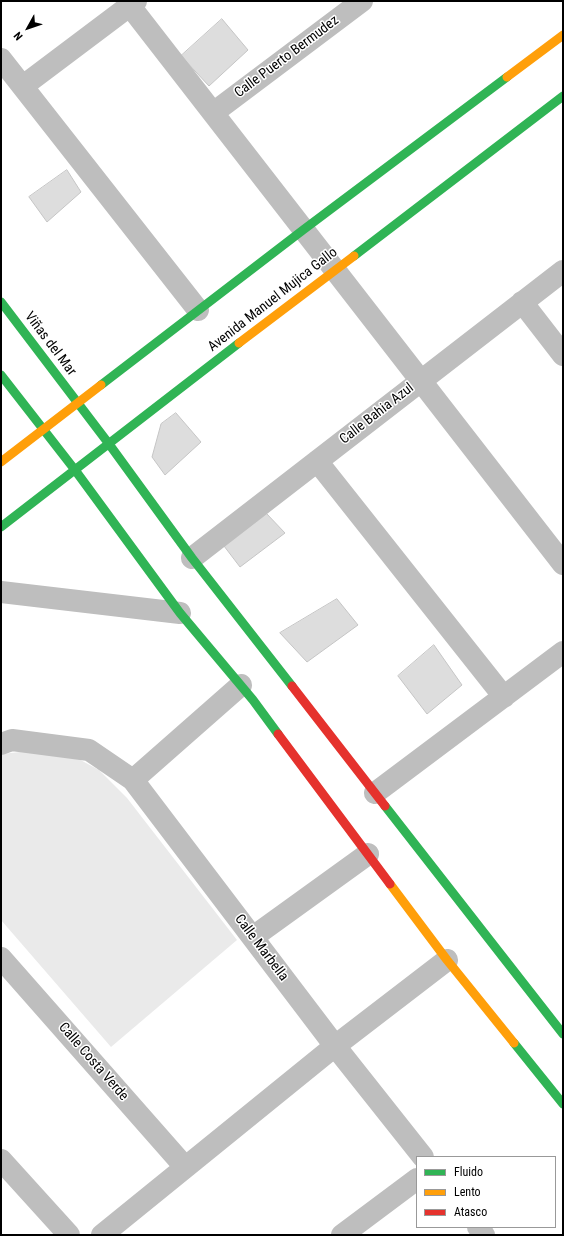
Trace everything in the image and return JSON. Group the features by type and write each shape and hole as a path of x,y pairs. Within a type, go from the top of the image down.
{"street":[{"name":"Calle Puerto Bermudez","path":"213,113 362,1"},
{"path":"23,86 133,4 213,113 563,564"},
{"path":"1,462 303,230 563,35"},
{"path":"1,59 198,310"},
{"name":"Avenida Manuel Mujica Gallo","path":"1,527 334,270 563,96"},
{"name":"Calle Bahia Azul","path":"192,558 563,271"},
{"name":"Viñas del Mar","path":"1,302 109,444 192,558 563,1034"},
{"path":"522,302 563,354"},
{"path":"1,375 75,470 180,613 241,686 447,960 563,1104"},
{"path":"317,461 504,697"},
{"path":"1,592 180,613"},
{"path":"375,793 563,652"},
{"path":"133,780 241,686"},
{"name":"Calle Marbella","path":"1,744 12,740 89,750 133,780 335,1046 422,1156"},
{"path":"253,938 368,854"},
{"name":"Calle Costa Verde","path":"1,958 184,1167"},
{"path":"102,1235 335,1046 447,960"},
{"path":"1,1160 69,1235"},
{"path":"342,1235 416,1180"}],"shaded area":[{"path":"39,750 73,756 99,770 127,798 237,940 111,1047 1,920 1,754"}],"building":[{"path":"222,19 248,50 209,86 181,56"},
{"path":"67,170 81,192 47,222 29,197"},
{"path":"176,413 201,442 165,475 152,457 161,424"},
{"path":"266,513 285,533 240,567 224,546"},
{"path":"337,599 358,625 307,662 280,633"},
{"path":"434,645 462,685 427,714 398,676"}],"traffic: fast":[{"path":"101,385 303,230 507,77"},
{"path":"354,256 563,96"},
{"path":"1,302 109,444 192,558 292,686"},
{"path":"1,527 239,343"},
{"path":"1,375 75,470 180,613 253,700 278,734"},
{"path":"385,806 563,1034"},
{"path":"514,1043 563,1104"}],"traffic: slow":[{"path":"507,77 563,35"},
{"path":"239,343 354,256"},
{"path":"1,462 101,385"},
{"path":"390,884 447,960 514,1043"}],"traffic: jam":[{"path":"292,686 385,806"},
{"path":"278,734 390,884"}]}
